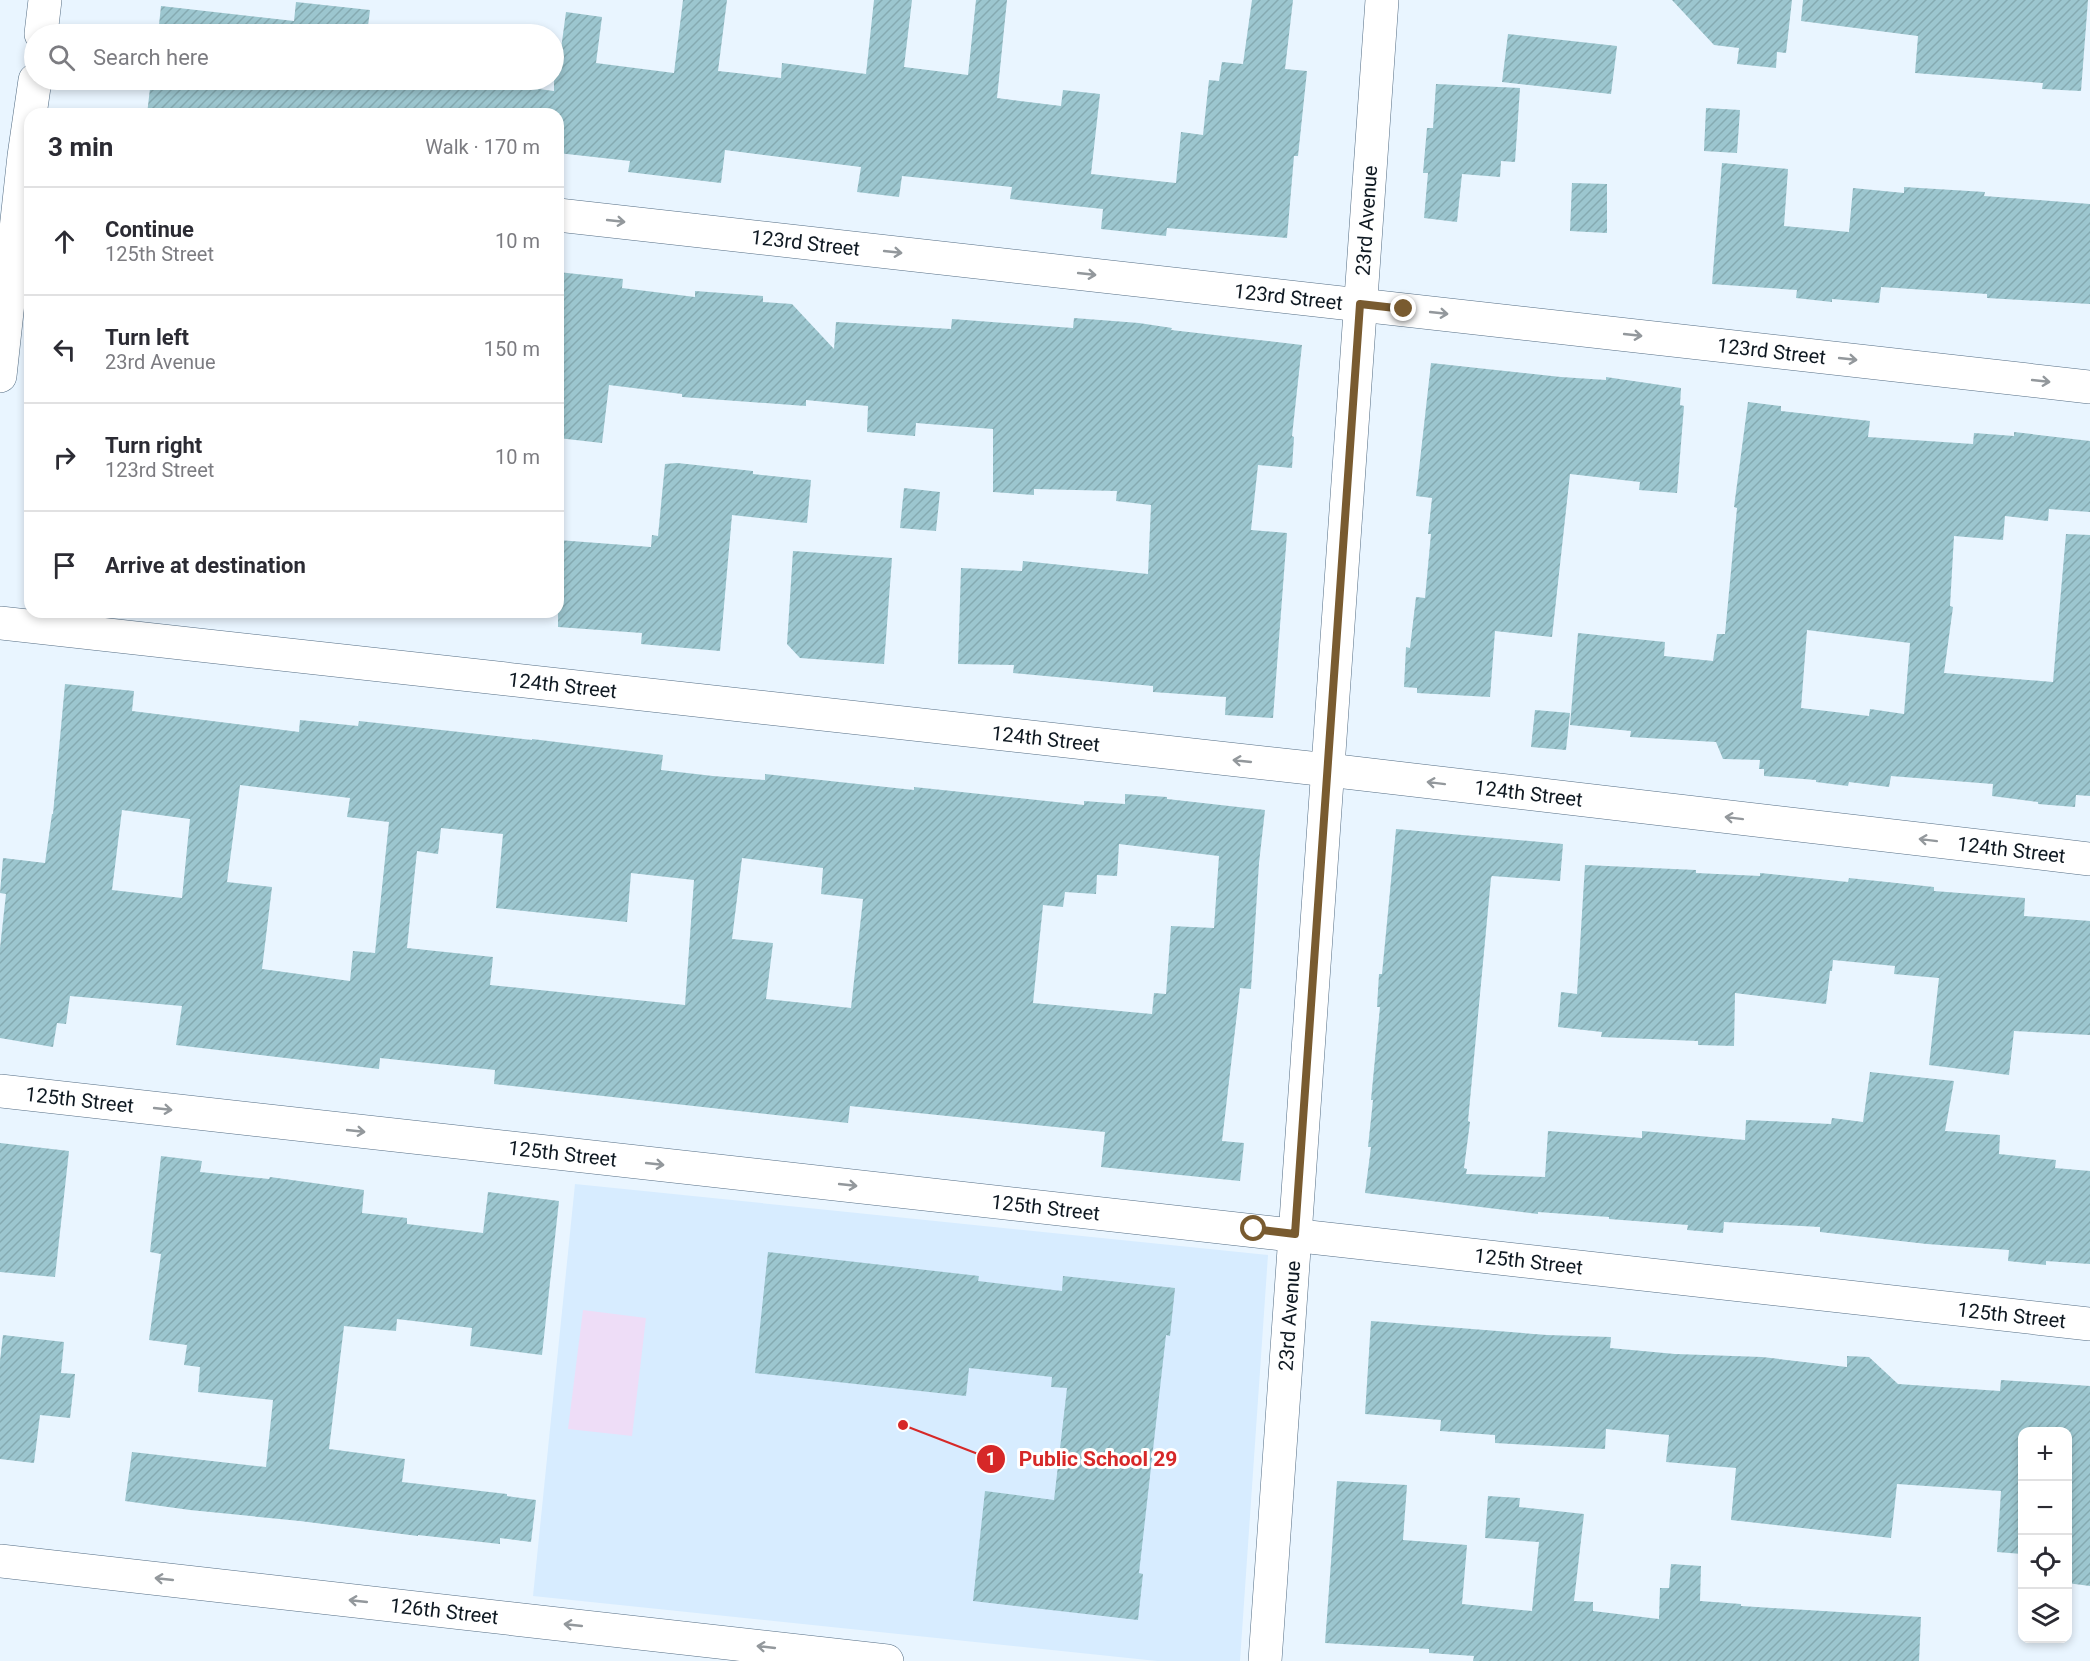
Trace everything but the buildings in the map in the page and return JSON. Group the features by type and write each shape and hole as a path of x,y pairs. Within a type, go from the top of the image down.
{"street":[{"path":"41,24 45,0"},
{"name":"23rd Avenue","path":"1265,1661 1382,0"},
{"path":"28,108 32,90"},
{"path":"0,376 18,155 24,127"},
{"name":"123rd Street","path":"564,216 2090,387"},
{"name":"124th Street","path":"0,623 1328,770 2090,859"},
{"name":"125th Street","path":"0,1091 2090,1324"},
{"name":"126th Street","path":"0,1561 887,1661"}],"shaded area":[{"path":"575,1184 1268,1255 1240,1661 1157,1661 533,1596"},
{"path":"583,1310 646,1318 632,1436 568,1429"}],"place":[{"name":"Public School 29","path":"903,1425"}],"route":[{"path":"1254,1229 1295,1234 1360,304 1404,309"}]}
